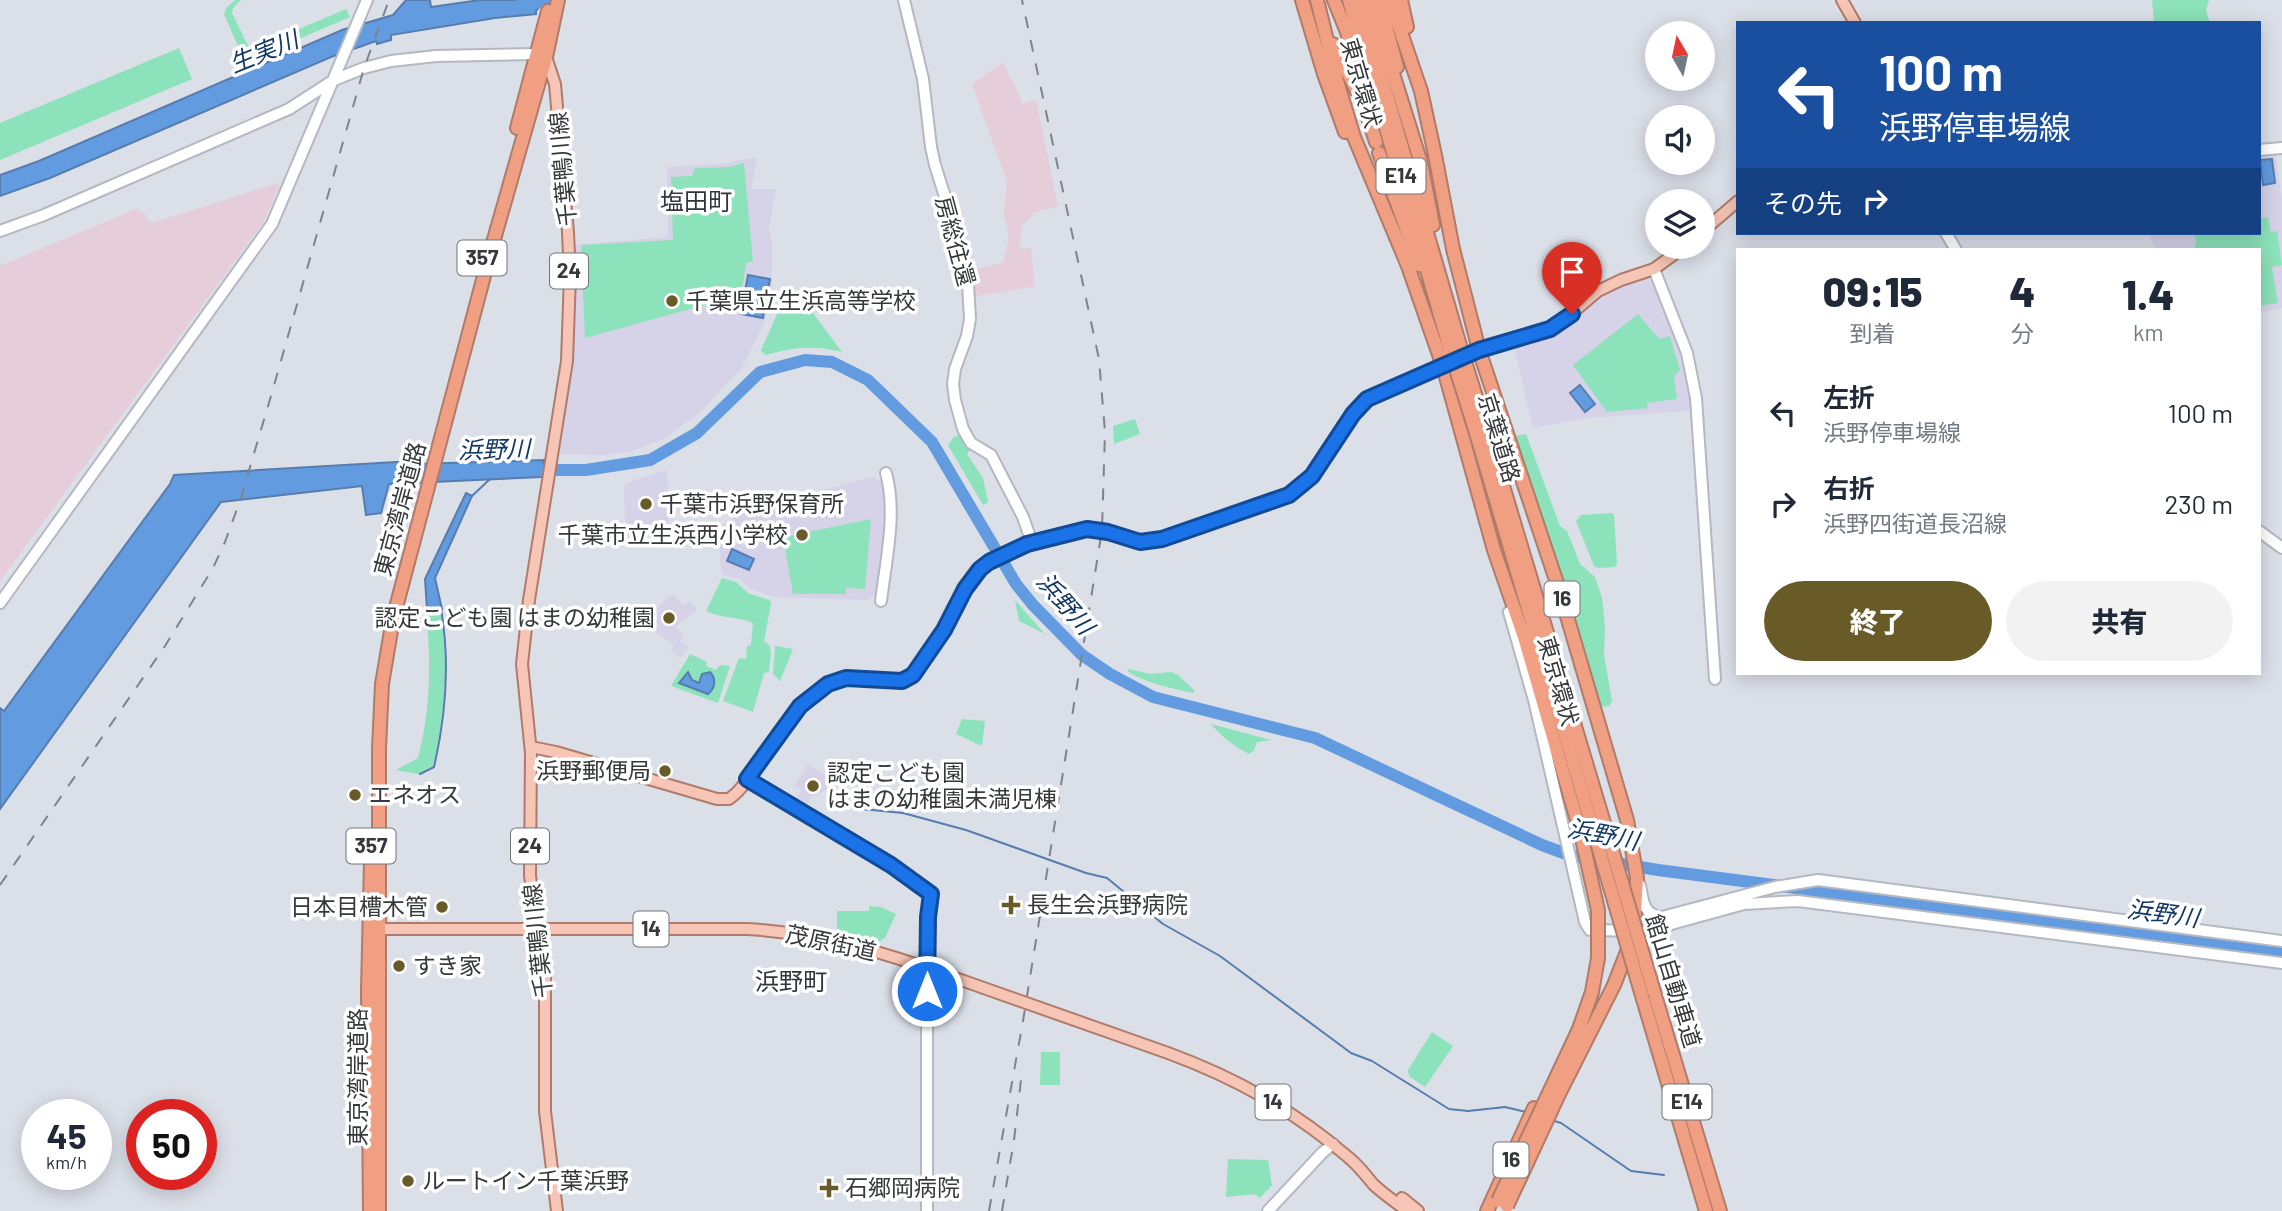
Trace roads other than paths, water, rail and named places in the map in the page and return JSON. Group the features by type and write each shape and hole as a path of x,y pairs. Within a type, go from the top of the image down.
{"highway":[{"name":"東京湾岸道路","path":"550,0 551,17"},
{"name":"東京湾岸道路","path":"379,1211 372,721 376,675 385,619 431,462 551,17 558,0"},
{"path":"1302,0 1338,115 1371,190 1379,201"},
{"path":"1319,0 1336,50 1364,105"},
{"name":"東京環状","path":"1319,0 1346,113 1379,201 1408,266 1443,366 1494,550 1595,836 1598,958 1592,992 1501,1207"},
{"path":"1334,0 1347,32 1364,105 1402,221 1435,310 1443,323"},
{"name":"京葉道路","path":"1349,0 1443,323 1456,351 1481,431 1595,836 1616,885"},
{"name":"京葉道路","path":"1359,0 1457,334 1456,351"},
{"path":"1370,0 1423,171 1431,217 1457,320 1457,334"},
{"path":"1379,0 1397,64 1399,89"},
{"name":"東京環状","path":"1390,0 1420,92 1453,249 1479,350 1559,590 1601,727 1634,852 1637,878 1634,932 1614,985 1501,1207"},
{"path":"1401,0 1420,92"},
{"name":"館山自動車道","path":"1616,885 1720,1211"},
{"name":"東京湾岸道路","path":"370,1211 374,929"},
{"name":"館山自動車道","path":"1649,995 1706,1211"},
{"name":"16","path":"1487,1211 1534,1108"}],"main road":[{"path":"1842,0 1854,21"},
{"name":"千葉鴨川線","path":"542,55 555,83 570,276 567,361 528,600 523,650 523,687 531,747 530,876 546,990 543,1071 545,1111 557,1211"},
{"path":"1715,221 1736,203"},
{"path":"531,747 726,800 733,796 747,779 800,706 828,684 846,678 902,681 913,675 944,630 965,589 989,562 1032,543 1087,529 1140,542 1162,539 1289,495 1312,476 1353,414 1367,399 1479,350 1558,325 1598,291 1654,269 1668,259"},
{"name":"茂原街道","path":"374,929 783,932 849,943 1168,1053 1247,1086 1333,1144 1419,1211"},
{"name":"茂原街道","path":"1366,1172 1373,1184 1407,1211"}],"street":[{"path":"0,603 272,224 366,0"},
{"name":"房総往還","path":"904,0 923,79 935,166 967,267 970,319 967,337 955,369 955,400 963,429 971,443 991,456 1023,517 1032,543"},
{"path":"0,232 289,109 334,80 365,68 391,61 436,55 542,55"},
{"path":"2261,150 2282,148"},
{"path":"1654,269 1687,353 1696,397 1715,679"},
{"path":"881,601 890,510 890,488 886,473"},
{"path":"2261,532 2282,548"},
{"path":"1494,550 1500,583 1534,700 1584,922 1590,930 1634,932 1671,926 1744,904 1798,901 2282,963"},
{"path":"747,779 891,865 931,894 927,968 927,1211"},
{"path":"1637,878 1646,910 1656,916 1670,916 1757,892 1818,880 2282,941"},
{"path":"1268,1211 1333,1144"},
{"path":"1275,1211 1326,1156 1333,1144"}],"water":[{"name":"生実川","path":"406,0 430,0 431,7 480,0 536,0 538,9 536,14 391,35 391,40 377,44 376,41 331,57 50,178 0,196 0,175 39,161 342,30 393,15"},
{"path":"2272,159 2275,183 2263,185 2261,160"},
{"path":"748,275 770,279 763,318 741,314"},
{"path":"1580,385 1595,404 1585,412 1570,393"},
{"path":"544,460 541,477 389,484 381,513 366,515 362,486 221,502 0,809 0,708 4,711 174,475 413,461 418,464"},
{"path":"466,493 472,496 435,578 442,609 427,609 425,579"},
{"path":"732,549 754,559 749,570 727,561"},
{"path":"688,672 692,680 699,683 702,674 710,672 714,683 711,692 708,694 679,683"}],"waterway":[{"name":"生実川","path":"520,5 557,0"},
{"name":"浜野川","path":"526,470 586,470 650,460 697,433 760,372 805,360 832,362 868,380 932,442 1016,584 1033,605 1082,655 1153,697 1315,738 1542,845 1569,855 1658,870 2282,951"},
{"path":"472,496 490,479"},
{"path":"420,774 434,767 441,728 446,668 441,609"},
{"path":"862,809 903,813 966,830 1107,878 1163,924 1220,956 1351,1053 1372,1061 1449,1109 1468,1111 1505,1107 1526,1112"},
{"path":"1551,1120 1561,1123 1631,1171 1664,1175"}],"railway":[{"path":"0,885 165,646 213,568 225,542 271,396 364,68 389,0"},
{"path":"989,1211 1023,1021 1102,530 1105,432 1099,359 1022,0"},
{"path":"1002,1211 1021,1080"}],"place":[{"name":"千葉県立生浜高等学校","path":"672,301"},
{"name":"千葉市浜野保育所","path":"646,504"},
{"name":"千葉市立生浜西小学校","path":"802,535"},
{"name":"認定こども園 はまの幼稚園","path":"669,618"},
{"name":"浜野郵便局","path":"665,771"},
{"name":"認定こども園 はまの幼稚園未満児棟","path":"813,786"},
{"name":"エネオス","path":"355,795"},
{"name":"長生会浜野病院","path":"1011,905"},
{"name":"日本目槽木管","path":"442,907"},
{"name":"すき家","path":"399,966"},
{"name":"ルートイン千葉浜野","path":"408,1181"},
{"name":"石郷岡病院","path":"829,1188"}],"district":[{"name":"塩田町","path":"696,202"},
{"name":"浜野町","path":"791,982"}]}
